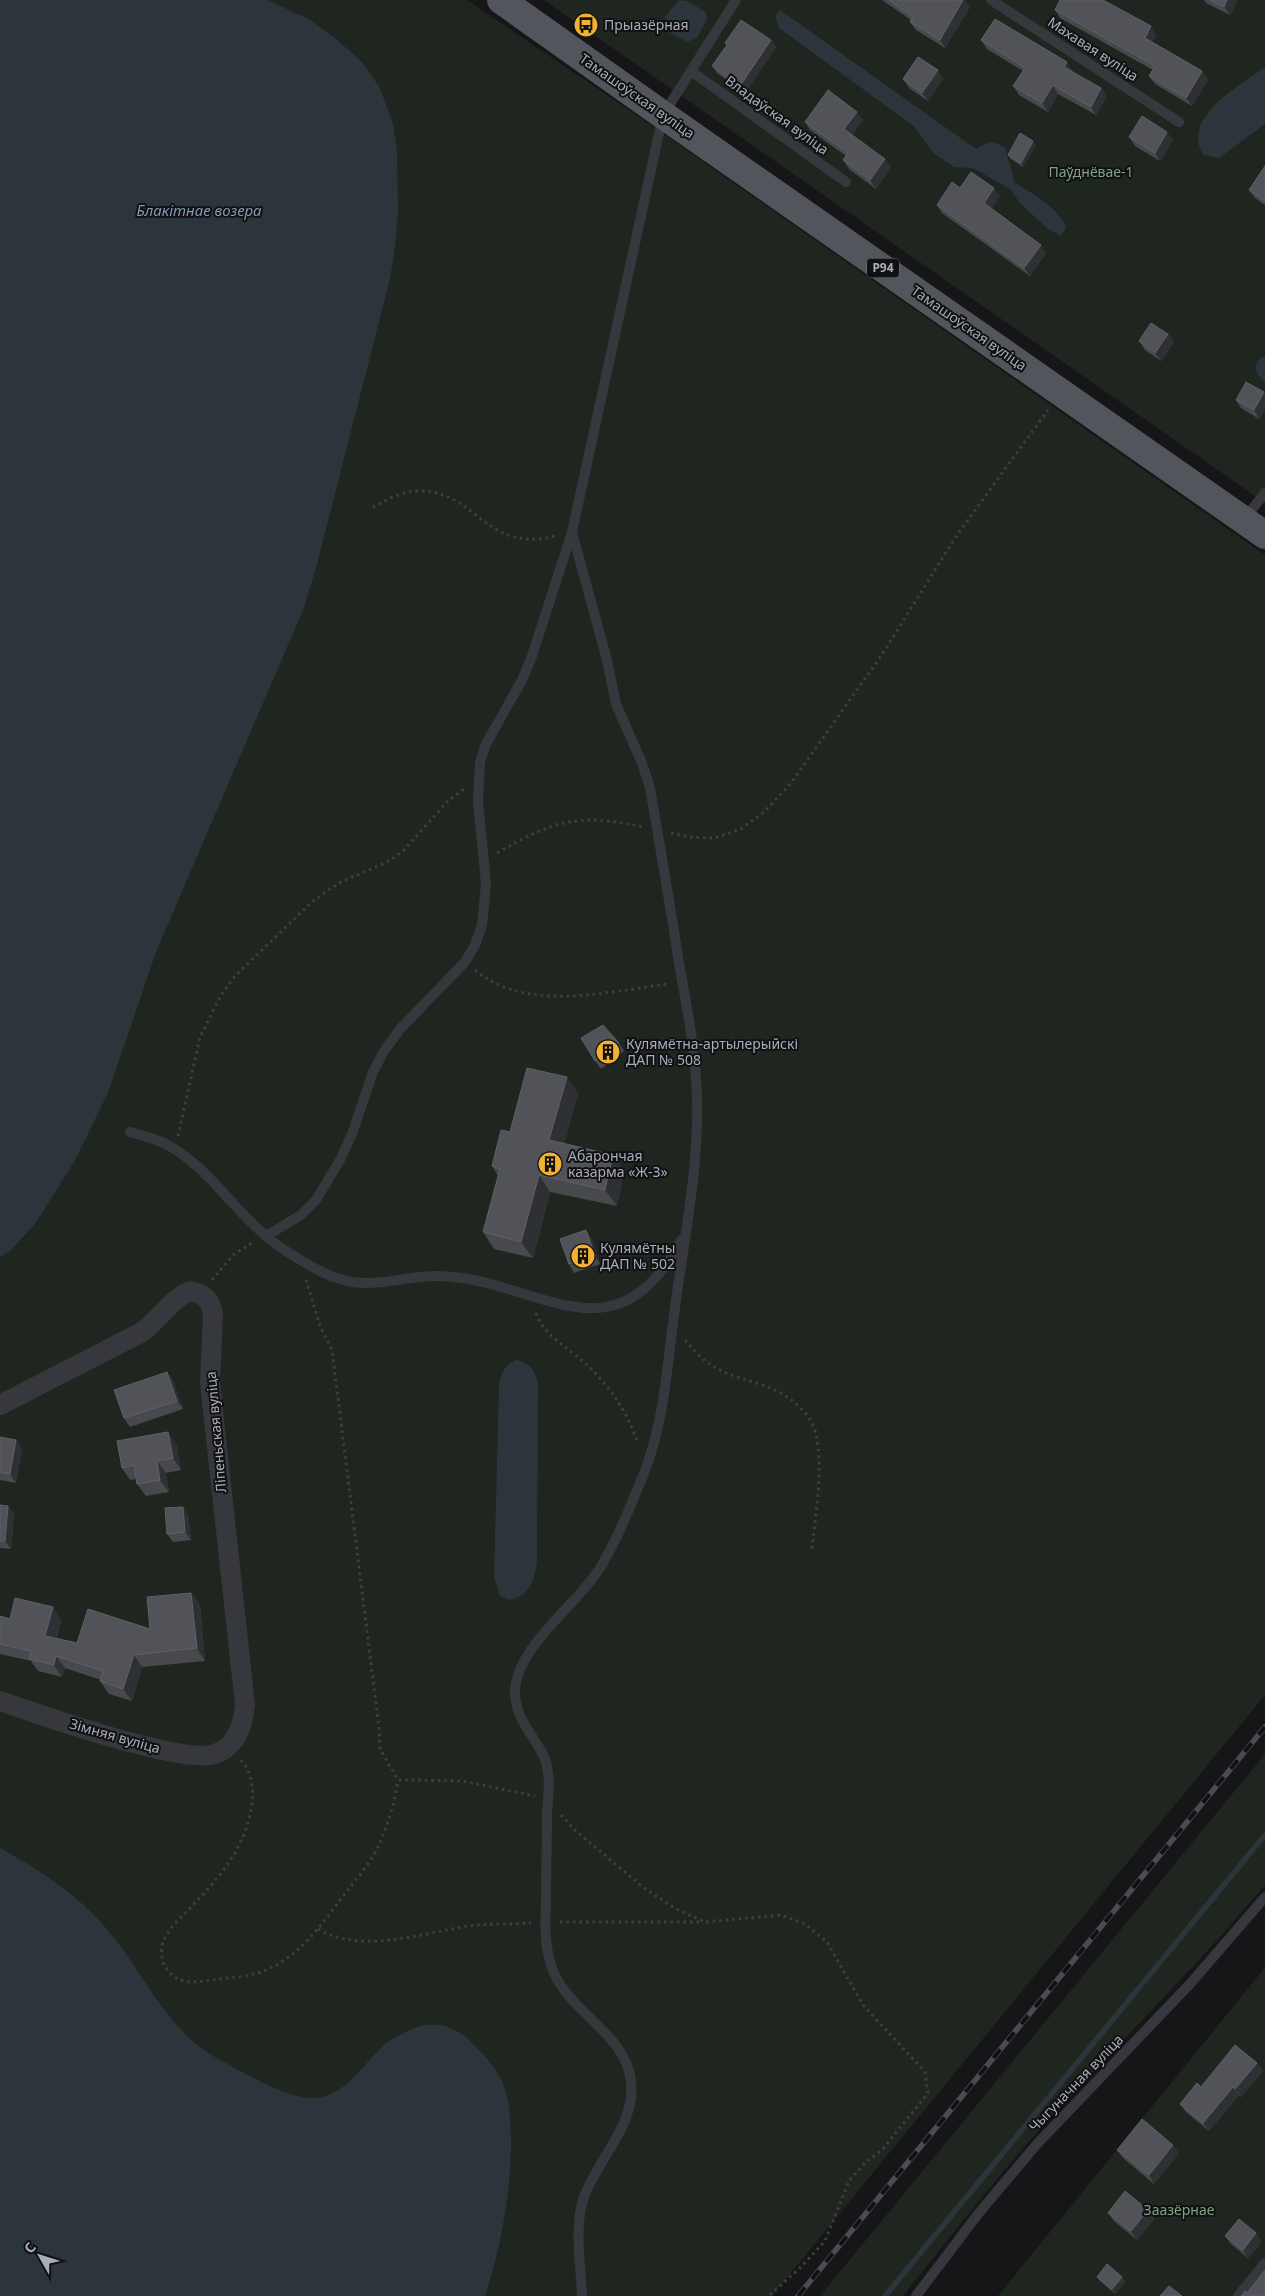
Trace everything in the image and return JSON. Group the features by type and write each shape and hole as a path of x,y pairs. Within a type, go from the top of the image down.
{"main road":[{"name":"Тамашоўская вуліца","path":"502,0 663,115 1254,527"}],"street":[{"path":"0,1405 142,1332 155,1323 182,1295 190,1291 202,1295"},
{"name":"Ліпеньская вуліца","path":"202,1295 212,1306 213,1315 210,1383 245,1705 244,1720 230,1746"},
{"name":"Зімняя вуліца","path":"0,1701 75,1725 174,1753 195,1756 214,1754 230,1746"}],"lane":[{"path":"266,1236 284,1227 301,1215 316,1200 340,1160 352,1134 373,1072 384,1051 400,1028 464,962 475,945 482,925 486,884 478,781 486,744 522,680 532,656 572,532 663,115 736,0"},
{"name":"Махавая вуліца","path":"992,0 1005,4 1179,122"},
{"name":"Владаўская вуліца","path":"691,71 846,182"},
{"path":"1254,527 1265,492"},
{"path":"572,532 607,660 616,704 642,763 650,788 683,982 694,1058 697,1101 696,1142 663,1398 656,1434 646,1468 613,1544 600,1568 584,1591 528,1654 518,1672 515,1690 517,1708 522,1724 548,1769 545,1922 547,1951 554,1973 564,1991 614,2043 626,2060 631,2080 632,2100 625,2122 585,2194 579,2214 582,2296"},
{"path":"130,1132 162,1142 175,1150 209,1177 266,1236 292,1255 322,1272 348,1282 375,1284 438,1276 496,1285 564,1307 590,1309 615,1305 636,1296 654,1281 670,1260 684,1233"},
{"name":"Чыгуначная вуліца","path":"916,2296 978,2214 1037,2144 1190,1984 1265,1897"},
{"path":"1238,2296 1265,2263"}],"path":[{"path":"484,860 551,826 584,818 614,820 688,837 715,838 741,830 766,811 791,783 840,716 881,656 956,535 1061,393"},
{"path":"373,507 393,497 414,491 434,492 466,507 496,531 511,537 527,540 547,538 572,532"},
{"path":"175,1150 200,1036 221,994 235,976 313,901 339,883 391,860 415,840 447,802 478,781"},
{"path":"464,962 495,984 515,991 537,995 568,996 683,982"},
{"path":"202,1295 221,1268 233,1255 266,1236"},
{"path":"230,1746 244,1762 250,1777 253,1796 251,1817 233,1858 216,1881 169,1930 162,1942 161,1955 166,1968 175,1978 189,1983 264,1971 288,1957 318,1929 367,1865 379,1845 398,1780 380,1749 379,1728 332,1350 320,1326 304,1275 292,1255"},
{"path":"534,1298 535,1309 545,1329 587,1365 615,1397 626,1414 646,1468"},
{"path":"675,1307 684,1339 699,1356 716,1370 738,1379 767,1386 788,1398 805,1414 816,1433 819,1457 812,1550"},
{"path":"398,1780 462,1781 548,1799 575,1830 644,1888 676,1909 705,1922"},
{"path":"318,1929 343,1939 381,1940 477,1925 545,1922 705,1922 781,1914 805,1924 827,1942 863,2005 925,2072 928,2093 882,2150 866,2162 849,2180 825,2240 802,2266 769,2296"}],"green space":[{"path":"0,0 467,0 645,121 1265,555 1265,1695 772,2296 0,2296"},
{"name":"Паўднёвае-1","path":"544,0 1265,0 1265,503"},
{"path":"1265,1754 1265,1885 1211,1947 1024,2147 903,2296 820,2296"},
{"name":"Заазёрнае","path":"1265,1967 1265,2296 998,2296 1259,1975"}],"water":[{"name":"Блакітнае возера","path":"0,0 268,0 308,19 333,36 362,62 380,88 393,124 397,150 398,213 390,279 316,568 303,610 156,952 108,1093 74,1162 35,1224 10,1251 0,1257"},
{"path":"679,0 687,1 706,12 707,19 697,38 687,42 669,32 665,17"},
{"path":"780,10 976,149 984,144 994,143 1006,149 1014,182 1043,201 1062,219 1066,227 1061,236 1048,229 1020,203 1010,189 973,168 954,167 933,153 915,127 779,28 775,15"},
{"path":"1265,67 1265,124 1219,158 1203,155 1198,141 1200,128 1206,115 1228,93"},
{"path":"1265,356 1265,382 1257,372 1256,365"},
{"path":"516,1360 525,1363 531,1368 538,1383 537,1561 533,1581 527,1591 509,1600 500,1596 494,1577 499,1386 504,1370"},
{"path":"0,1848 49,1878 79,1900 92,1913 118,1943 176,2025 190,2039 224,2062 282,2091 307,2098 329,2095 348,2083 382,2047 414,2028 439,2025 454,2029 467,2038 495,2068 506,2092 510,2118 511,2157 507,2198 501,2237 485,2296 0,2296"}],"building":[{"path":"889,0 963,0 940,40 910,22 913,17"},
{"path":"1060,0 1103,0 1151,26 1145,38 1202,71 1186,98 1149,76 1155,66 1055,10"},
{"path":"1210,0 1227,0 1224,7"},
{"path":"995,19 1067,62 1064,67 1101,88 1091,107 1053,85 1042,103 1013,86 1025,68 981,40"},
{"path":"741,20 771,40 740,86 712,66"},
{"path":"918,57 938,70 922,93 903,79"},
{"path":"828,90 857,112 844,129 885,159 870,180 843,160 848,153 805,122"},
{"path":"1142,116 1167,132 1155,153 1129,137"},
{"path":"1020,133 1033,141 1021,163 1008,155"},
{"path":"1265,166 1265,201 1249,190"},
{"path":"971,172 994,188 984,203 1041,245 1024,268 937,205 952,182 960,188"},
{"path":"1151,323 1168,334 1155,353 1139,341"},
{"path":"1246,382 1264,392 1254,410 1236,400"},
{"path":"603,1025 619,1043 595,1061 581,1038"},
{"name":"Абарончая казарма «Ж-З»","path":"527,1068 567,1077 549,1140 613,1155 605,1190 539,1175 521,1242 483,1232 500,1169 492,1166 501,1130 510,1132"},
{"path":"586,1230 595,1256 569,1264 560,1239"},
{"path":"167,1372 177,1401 124,1418 114,1390"},
{"path":"168,1432 173,1458 157,1461 160,1480 137,1484 134,1465 122,1468 117,1441"},
{"path":"0,1437 16,1440 10,1474 0,1472"},
{"path":"0,1505 8,1506 5,1541 0,1541"},
{"path":"183,1507 185,1532 167,1534 165,1508"},
{"path":"191,1593 197,1648 134,1655 123,1689 100,1681 103,1671 56,1656 54,1665 29,1659 31,1651 0,1644 0,1616 10,1619 15,1598 53,1607 45,1636 77,1643 88,1609 150,1629 147,1597"},
{"path":"1235,2045 1257,2063 1235,2089 1233,2087 1203,2123 1180,2104 1197,2083 1201,2087"},
{"path":"1142,2119 1173,2145 1149,2175 1117,2150"},
{"path":"1125,2191 1148,2210 1131,2231 1108,2213"},
{"path":"1239,2219 1256,2233 1243,2250 1225,2236"},
{"path":"1107,2264 1122,2277 1112,2289 1097,2277"},
{"path":"1265,2270 1265,2296 1241,2296 1245,2291 1247,2293"},
{"path":"1169,2286 1182,2296 1160,2296"}],"waterway":[{"path":"885,2296 1265,1835"}],"railway":[{"path":"798,2296 1265,1727"}],"place":[{"name":"Прыазёрная","path":"586,25"},
{"name":"Кулямётна-артылерыйскі ДАП № 508","path":"608,1052"},
{"name":"Абарончая казарма «Ж-З»","path":"550,1164"},
{"name":"Кулямётны ДАП № 502","path":"583,1256"}]}
